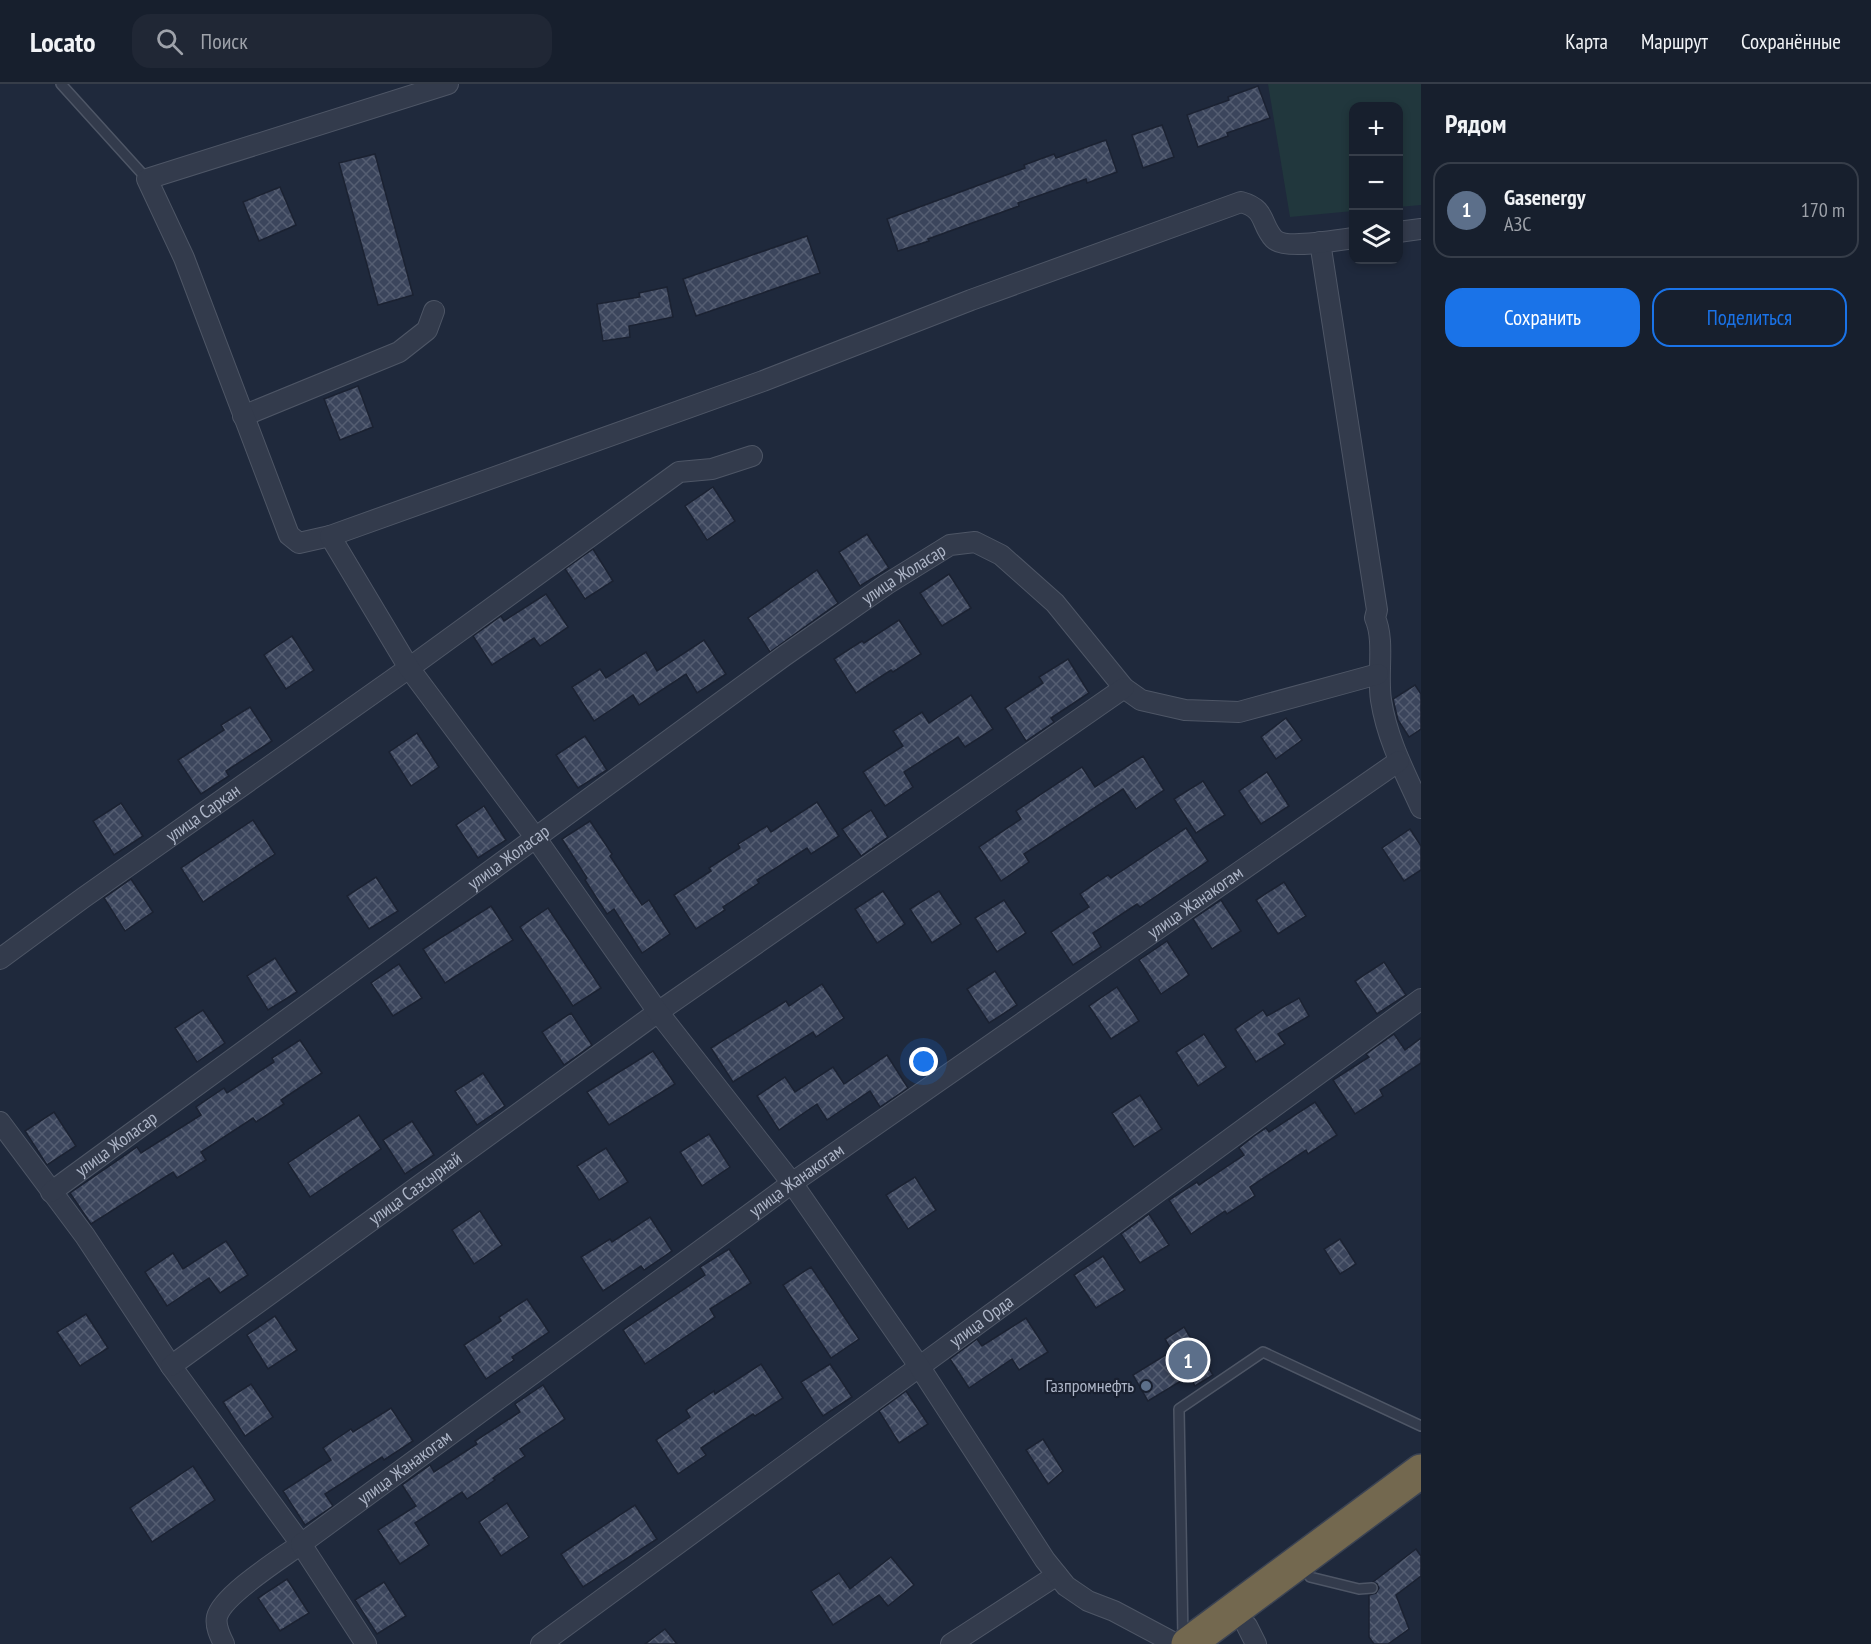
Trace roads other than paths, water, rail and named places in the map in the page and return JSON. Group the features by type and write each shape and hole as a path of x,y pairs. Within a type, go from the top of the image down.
{"highway":[{"path":"1188,1644 1421,1472"},
{"path":"1242,1638 1310,1577 1421,1495"}],"street":[{"path":"448,84 147,179 184,258 289,536 299,543 330,536 763,381 971,300 1240,201 1250,204 1260,214 1274,238 1282,244 1349,238"},
{"path":"1403,231 1421,228"},
{"path":"1320,242 1377,610 1375,618 1380,630 1378,674 1387,729 1421,808"},
{"path":"243,416 399,352 427,330 434,310"},
{"name":"улица Саркан","path":"0,959 409,668 679,472 712,469 752,456"},
{"path":"330,536 409,668 536,837 658,1012 792,1183 919,1366 1030,1539 1057,1575 1066,1586 1088,1601 1114,1611 1176,1644"},
{"name":"улица Жоласар","path":"51,1192 784,656 887,584 950,545 975,542 1001,555 1055,603 1124,688"},
{"path":"1124,688 1141,700 1185,710 1239,712 1378,674"},
{"name":"улица Сазсырнай","path":"171,1366 658,1012 1124,688"},
{"name":"улица Жанакогам","path":"224,1644 219,1634 217,1617 228,1598 792,1183 1399,761"},
{"name":"улица Орда","path":"542,1644 1421,999"},
{"path":"0,1122 85,1236 171,1366 301,1544 366,1644"},
{"path":"951,1644 1057,1575"}],"lane":[{"path":"61,84 147,179"},
{"path":"1183,1644 1179,1409 1263,1352 1421,1426"},
{"path":"1310,1577 1359,1589 1371,1588"}],"place":[{"name":"Gasenergy","path":"1188,1360"},
{"name":"Газпромнефть","path":"1146,1386"}]}
